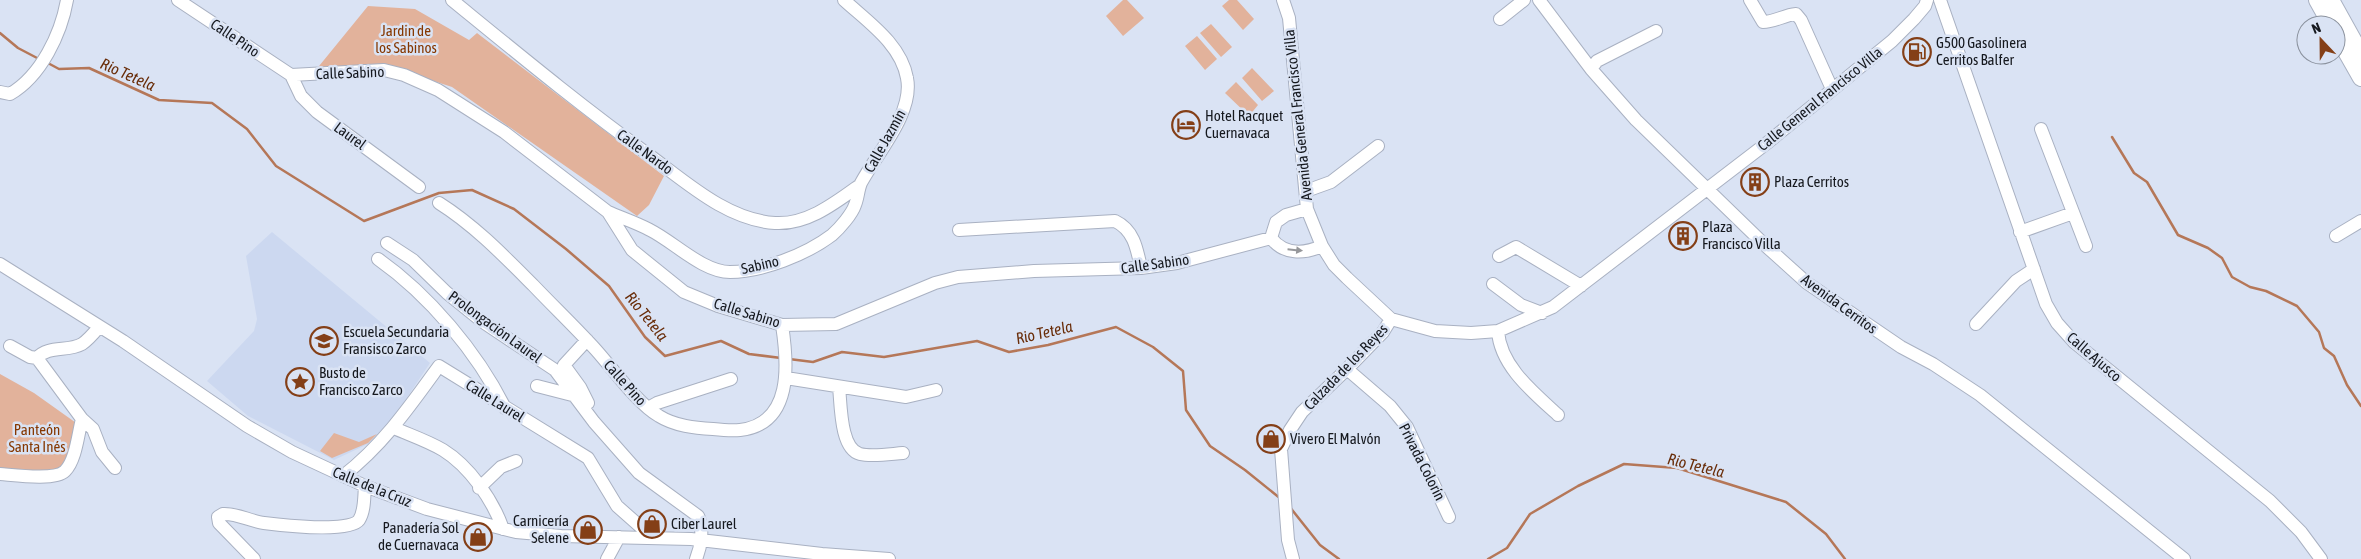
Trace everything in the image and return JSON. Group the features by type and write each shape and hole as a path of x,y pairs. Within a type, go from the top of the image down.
{"main road":[{"path":"2317,0 2325,15"},
{"path":"2331,0 2361,54"},
{"path":"2346,52 2361,78"}],"street":[{"path":"0,92 10,94 34,72 54,42 64,20 67,0"},
{"name":"Calle Pino","path":"178,0 291,75"},
{"name":"Calle Nardo","path":"452,0 580,105 686,182 729,210 750,219 776,223 818,213 833,205 860,185"},
{"name":"Calle Jazmín","path":"844,0 887,39 900,57 907,77 908,94 904,108 860,185"},
{"name":"Avenida General Francisco Villa","path":"1283,0 1289,18 1307,209 1322,246 1334,265 1391,319"},
{"path":"1500,19 1524,0"},
{"name":"Avenida Cerritos","path":"1539,0 1591,69 1636,120 1807,283 1900,347 1940,367 1980,394 2184,559"},
{"path":"1750,0 1763,22 1796,14 1801,20 1832,89"},
{"name":"Calle General Francisco Villa","path":"1391,319 1446,333 1498,331 1542,313 1581,286 1707,189 1832,89 1897,35 1925,6 1927,0"},
{"name":"Calle Ajusco","path":"1940,0 2046,304 2057,323 2074,342 2270,501 2301,532 2321,559"},
{"path":"1591,69 1597,61 1656,31"},
{"name":"Calle Sabino","path":"291,75 384,70 404,75 438,90 504,132 608,212 632,250 684,292 718,306 782,325 836,324 935,283 958,277 1026,271 1141,268 1177,263 1271,238"},
{"name":"Laurel","path":"291,75 301,96 317,112 419,187"},
{"path":"2040,129 2086,246"},
{"path":"1306,191 1331,182 1378,146"},
{"name":"Sabino","path":"608,212 651,230 704,265 728,272 753,269 793,257 833,234 854,208 860,185"},
{"name":"Calle Pino","path":"439,203 456,213 500,252 587,340 648,408 669,422 722,430 747,429 766,420 780,402 786,375 786,352 782,325"},
{"path":"833,205 843,222"},
{"path":"1307,209 1286,215 1276,222 1271,238 1276,244 1291,252 1307,251 1322,246"},
{"path":"2020,232 2073,213"},
{"path":"959,230 1115,221 1124,225 1130,232 1136,245 1141,268"},
{"path":"2336,236 2361,221"},
{"name":"Prolongación Laurel","path":"387,243 413,260 446,293 483,322 555,370 576,396"},
{"path":"1499,256 1511,248 1520,249 1581,286"},
{"path":"378,259 396,272 462,340 484,370 505,408"},
{"name":"Calle de la Cruz","path":"0,264 99,328 123,341 247,426 292,452 365,486 427,509 503,529 561,536 701,541 890,559"},
{"path":"1976,324 2016,281 2034,269"},
{"path":"1493,284 1520,305 1542,313"},
{"name":"Calzada de los Reyes","path":"1293,559 1288,540 1281,449 1290,430 1302,412 1347,369 1382,332 1391,319"},
{"path":"10,346 30,357 37,358 48,351 82,344 99,328"},
{"path":"1498,331 1500,346 1512,367 1558,415"},
{"path":"587,340 564,364 582,391 594,422"},
{"path":"37,358 82,419 92,429 102,452 115,468"},
{"name":"Calle Laurel","path":"343,476 365,458 394,428 439,366 588,458 617,506 651,538"},
{"name":"Privada Colorín","path":"1347,369 1390,406 1407,427 1448,517"},
{"path":"786,375 839,387 906,397 936,390"},
{"path":"648,408 657,403 732,378"},
{"path":"537,386 576,396 594,422 639,473 695,512 701,523 701,541 696,559"},
{"path":"839,387 843,427 847,442 853,451 860,455 903,453"},
{"path":"0,474 48,476 61,473 70,462 82,419"},
{"path":"394,428 442,450 458,462 493,507 503,529"},
{"path":"480,488 501,467 516,461"},
{"path":"254,559 219,523 218,517 223,514 262,523 303,527 353,525 358,521 362,513 365,486"},
{"path":"607,559 619,537"}],"shaded area":[{"name":"Escuela Secundaria Fransisco Zarco","path":"272,232 430,363 386,429 368,444 334,460 248,416 207,381 254,331 257,319 246,256"}],"green space":[{"path":"1123,0 1127,0 1144,18 1123,36 1106,16"},
{"path":"1229,0 1237,0 1254,19 1243,30 1222,6"},
{"name":"Jardin de los Sabinos","path":"368,6 415,9 469,40 477,33 664,176 649,205 637,216 452,87 391,67 315,71"},
{"path":"1211,24 1232,47 1221,57 1200,33"},
{"path":"1197,36 1217,59 1205,70 1185,46"},
{"path":"1252,68 1274,91 1262,101 1242,78"},
{"path":"1236,82 1258,105 1249,116 1225,93"},
{"name":"Panteón Santa Inés","path":"0,374 34,393 79,425 64,466 57,470 0,472"},
{"path":"334,433 359,442 377,434 368,443 332,458 320,451"}],"waterway":[{"name":"Rio Tetela","path":"0,33 18,48 39,59"},
{"name":"Rio Tetela","path":"46,62 59,69 89,68 159,100 212,103 247,129 276,166 364,221 439,193 472,190 514,209 566,249 609,286 645,337 665,356 721,341 749,354 781,358"},
{"path":"2112,137 2134,173 2147,182 2178,235 2208,248 2222,258 2232,277 2250,287 2266,291 2297,306 2319,332 2324,348 2334,356 2347,385 2361,406"},
{"name":"Rio Tetela","path":"789,359 813,362 842,352 884,357 977,341 1009,352 1048,345 1116,327 1153,347 1183,371 1186,410 1210,446 1245,470 1281,499"},
{"name":"Rio Tetela","path":"1488,559 1507,548 1530,514 1578,486 1624,464 1677,468 1786,502 1826,534 1845,559"},
{"name":"Rio Tetela","path":"1289,506 1320,545 1339,559"}],"place":[{"name":"G500 Gasolinera Cerritos Balfer","path":"1917,52"},
{"name":"Hotel Racquet Cuernavaca","path":"1186,125"},
{"name":"Plaza Cerritos","path":"1755,182"},
{"name":"Plaza Francisco Villa","path":"1683,236"},
{"name":"Escuela Secundaria Fransisco Zarco","path":"324,341"},
{"name":"Busto de Francisco Zarco","path":"300,382"},
{"name":"Vivero El Malvón","path":"1271,439"},
{"name":"Ciber Laurel","path":"652,524"},
{"name":"Carnicería Selene","path":"588,530"},
{"name":"Panadería Sol de Cuernavaca","path":"478,537"}]}
